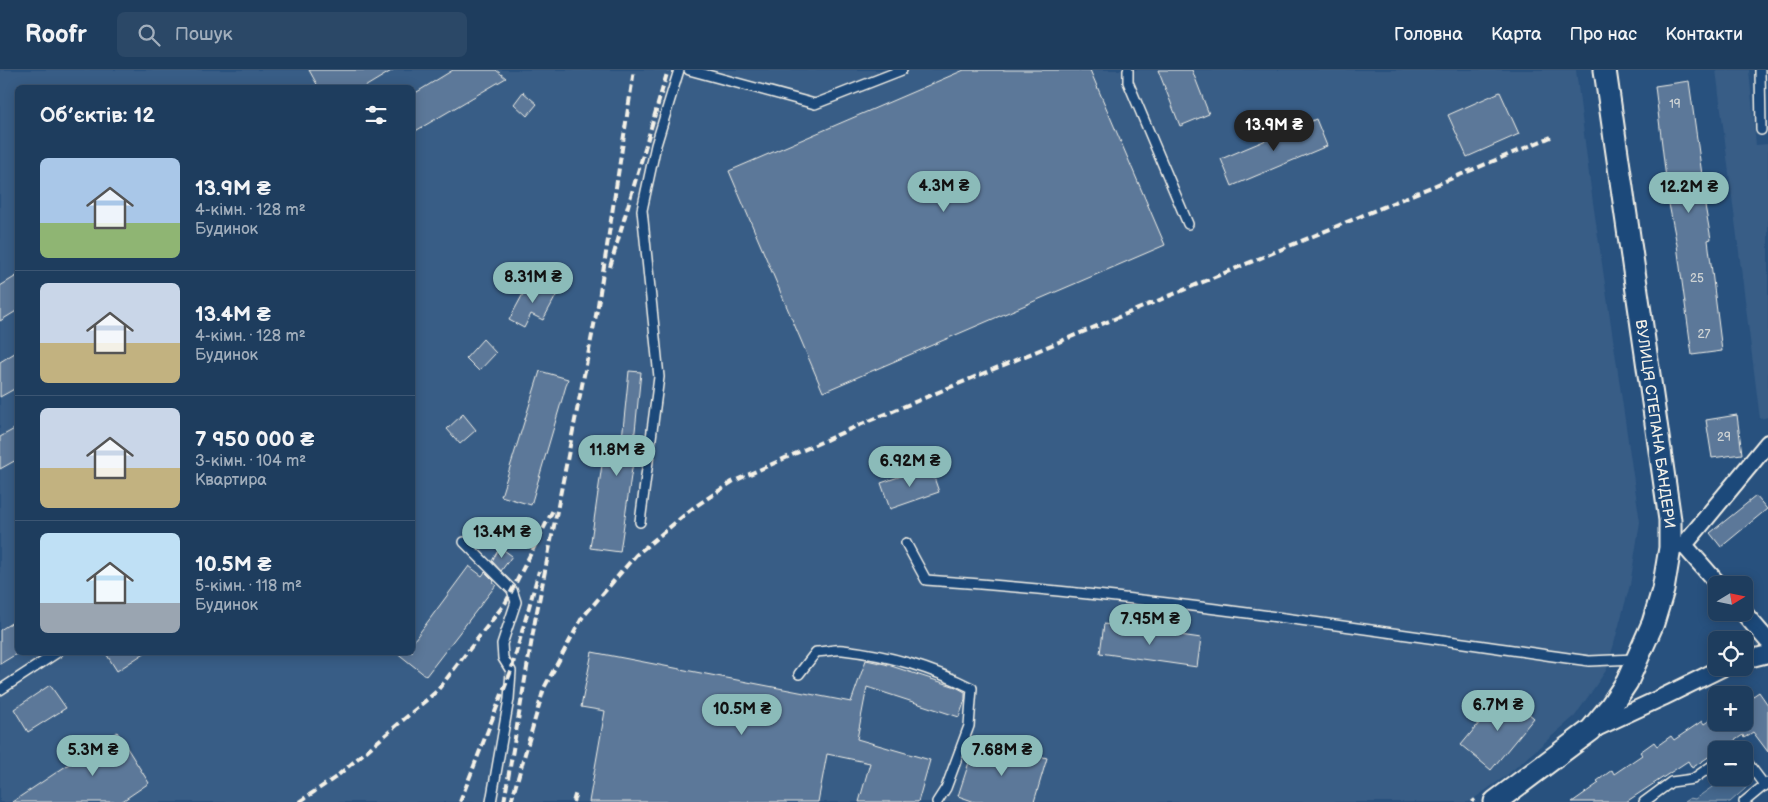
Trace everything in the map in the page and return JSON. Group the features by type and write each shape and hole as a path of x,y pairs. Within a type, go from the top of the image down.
{"street":[{"name":"ВУЛИЦЯ СТЕПАНА БАНДЕРИ","path":"1487,799 1592,730 1611,706 1627,682 1653,624 1677,546 1670,520 1605,70"},
{"path":"1709,576 1677,546 1768,443"},
{"path":"1751,621 1768,641"},
{"path":"1753,658 1768,654"},
{"path":"1592,730 1708,675"}],"lane":[{"path":"640,522 659,377 642,210 656,145 679,70"},
{"path":"690,70 815,104 902,70"},
{"path":"1128,70 1128,82 1188,224"},
{"path":"1760,70 1761,130"},
{"path":"464,542 512,590 516,602 502,644 503,658 511,671 509,700 491,802"},
{"path":"906,543 926,580 1003,586 1237,611 1589,661 1638,659"},
{"path":"799,674 816,652 841,650 904,663 947,676 972,688 969,726 946,788 937,802"},
{"path":"0,690 53,655"},
{"path":"1644,802 1671,782 1693,779 1708,769"},
{"path":"1744,802 1766,784 1753,769"}],"path":[{"path":"1472,802 1487,799"}],"shaded area":[{"path":"0,70 1576,70 1590,182 1640,522 1630,585 1607,669 1575,716 1506,776 1469,802 0,802"},
{"path":"1716,70 1749,70 1756,145 1768,144 1768,417 1760,419"},
{"path":"1714,786 1747,786 1730,802 1684,802 1690,798 1695,799"}],"building":[{"path":"309,70 393,70 368,85 317,85"},
{"path":"453,70 496,70 506,78 415,131 415,93"},
{"path":"964,70 1090,70 1165,245 823,392 729,171"},
{"path":"1158,70 1192,70 1209,114 1180,126"},
{"path":"1689,81 1703,182 1701,183 1711,239 1708,240 1722,351 1692,355 1677,245 1669,204 1655,86"},
{"path":"523,92 537,104 527,116 514,104"},
{"path":"1500,92 1519,134 1467,157 1448,115"},
{"path":"1316,119 1327,146 1232,186 1221,159"},
{"path":"15,277 15,312 0,321 0,286"},
{"path":"531,279 557,294 543,320 531,314 524,328 509,320"},
{"path":"483,339 496,353 479,371 466,358"},
{"path":"15,353 15,389 0,397 0,362"},
{"path":"540,371 568,379 531,505 501,496"},
{"path":"629,371 641,372 634,441 636,441 620,552 590,548 606,437 622,439"},
{"path":"463,414 476,430 460,444 447,429"},
{"path":"1737,415 1742,454 1712,458 1706,420"},
{"path":"15,429 15,461 0,469 0,437"},
{"path":"930,466 939,492 890,509 881,483"},
{"path":"1756,496 1767,509 1721,547 1710,533"},
{"path":"500,547 512,556 501,571 492,561"},
{"path":"469,566 482,576 485,572 494,581 493,583 496,585 426,676 400,655 415,655 415,639"},
{"path":"15,621 15,655 0,664 0,630"},
{"path":"1104,624 1201,638 1197,667 1100,653"},
{"path":"592,652 851,702 866,660 885,664 956,687 965,692 965,700 959,717 867,687 857,739 930,760 918,802 859,802 870,763 827,754 818,802 589,802 605,711 581,707"},
{"path":"107,655 141,655 117,671"},
{"path":"50,685 66,708 28,732 14,709"},
{"path":"1759,692 1768,705 1768,752 1753,732 1744,738 1743,735 1734,741 1708,741 1708,757 1692,768 1688,761 1626,802 1572,802 1599,783 1597,781 1612,770 1614,774 1642,755 1640,752 1654,742 1657,746 1671,736 1674,740 1702,721 1704,724 1708,721 1708,731 1753,731 1753,696"},
{"path":"1504,693 1534,718 1491,770 1461,745"},
{"path":"117,732 149,783 121,802 12,802"},
{"path":"975,744 1016,757 1018,750 1047,758 1034,802 975,802 958,796"}],"railway":[{"path":"504,802 535,621 598,305 634,70"},
{"path":"610,267 668,70"},
{"path":"511,802 544,688 582,618 636,555 693,508 732,482 857,426 1551,137"},
{"path":"299,802 336,777 437,691 506,602 554,508"},
{"path":"460,802 511,671 539,571"},
{"path":"573,802 576,792"}]}
